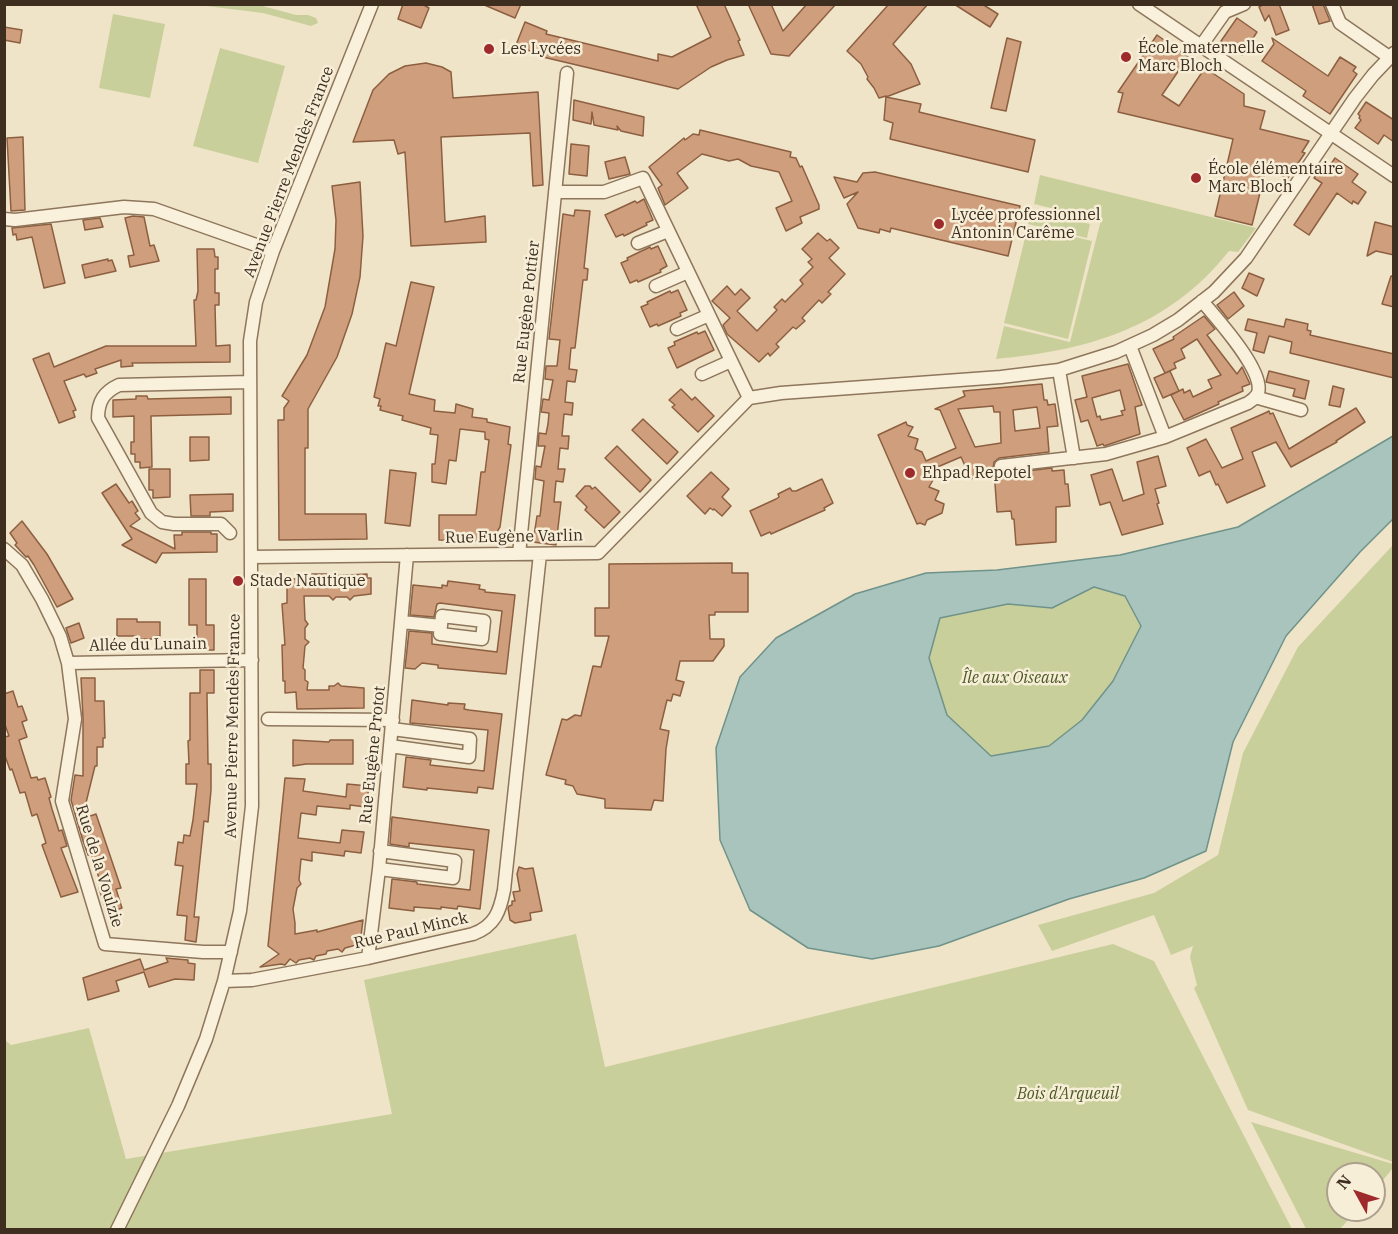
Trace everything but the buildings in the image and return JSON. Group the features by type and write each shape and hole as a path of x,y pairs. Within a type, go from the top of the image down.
{"street":[{"name":"Avenue Pierre Mendès France","path":"117,1230 194,1070 224,981 240,911 252,807 250,341 256,302 273,251 372,4"},
{"path":"1139,4 1394,176"},
{"path":"1201,46 1225,12 1244,4"},
{"path":"555,192 604,192 643,178 749,398 781,393 1059,370 1130,346 1178,320 1214,292 1246,258 1361,90 1391,55 1340,23 1332,4"},
{"name":"Rue Eugène Pottier","path":"519,554 567,73"},
{"path":"4,219 15,220 124,207 142,207 154,209 273,251"},
{"path":"638,243 668,231"},
{"path":"656,286 688,272"},
{"path":"1001,466 1106,454 1165,438 1248,403 1258,392 1257,377 1244,353 1202,301"},
{"path":"678,329 709,315"},
{"path":"1130,346 1165,438"},
{"path":"702,374 731,361"},
{"path":"1059,370 1074,458"},
{"path":"230,532 221,524 162,522 151,513 98,418 98,405 107,391 119,385 249,382"},
{"path":"1255,397 1301,410"},
{"name":"Rue Eugène Varlin","path":"252,557 598,553 749,398"},
{"name":"Rue de la Voulzie","path":"4,549 22,565 42,599 60,636 68,663 75,718 62,801 105,944 231,952"},
{"name":"Rue Paul Minck","path":"224,981 252,980 368,958 473,934 484,930 495,920 504,890 540,554"},
{"name":"Rue Eugène Protot","path":"368,958 379,869 407,555"},
{"path":"402,622 441,627"},
{"name":"Allée du Lunain","path":"68,663 252,660"},
{"path":"268,719 392,725 470,739 469,757 390,746"},
{"path":"379,869 453,878 455,861 380,851"}],"green space":[{"path":"198,5 259,5 296,15 308,15 316,18 318,23 311,26 263,13"},
{"path":"113,14 165,24 150,98 99,88"},
{"path":"220,48 285,66 258,163 193,146"},
{"path":"1040,175 1256,228 1238,252 1229,251 1180,299 1153,317 1095,341 1030,355 996,359 1004,326 1070,342 1101,220 1034,204"},
{"path":"1031,210 1090,224 1087,238 1028,224"},
{"path":"1028,226 1092,241 1068,339 1004,323"},
{"path":"1393,545 1393,1162 1248,1110 1194,988 1197,985 1190,957 1193,946 1171,955 1154,915 1052,951 1038,925 1154,893 1218,855 1243,753 1298,647"},
{"name":"Île aux Oiseaux","path":"1094,587 1125,596 1141,626 1113,681 1082,720 1049,746 991,756 947,715 929,658 940,618 1008,604 1052,608"},
{"name":"Bois d'Arqueuil","path":"576,934 605,1067 1113,944 1154,961 1292,1229 5,1229 4,1039 11,1045 89,1028 126,1159 392,1114 364,980"},
{"path":"1251,1122 1393,1164 1393,1168 1386,1176 1386,1162 1326,1162 1326,1222 1346,1222 1340,1229 1306,1229"}],"water":[{"path":"1393,436 1393,519 1360,552 1286,636 1233,742 1206,851 1144,878 1069,899 939,946 872,959 808,948 750,910 720,840 716,748 740,677 776,638 855,594 926,573 997,570 1120,555 1238,527","holes":["1094,587 1125,596 1141,626 1113,681 1082,720 1049,746 991,756 947,715 929,658 940,618 1008,604 1052,608"]}],"place":[{"name":"Les Lycées","path":"489,49"},
{"name":"École maternelle Marc Bloch","path":"1126,57"},
{"name":"École élémentaire Marc Bloch","path":"1196,178"},
{"name":"Lycée professionnel Antonin Carême","path":"939,224"},
{"name":"Ehpad Repotel","path":"910,473"},
{"name":"Stade Nautique","path":"238,581"}]}
